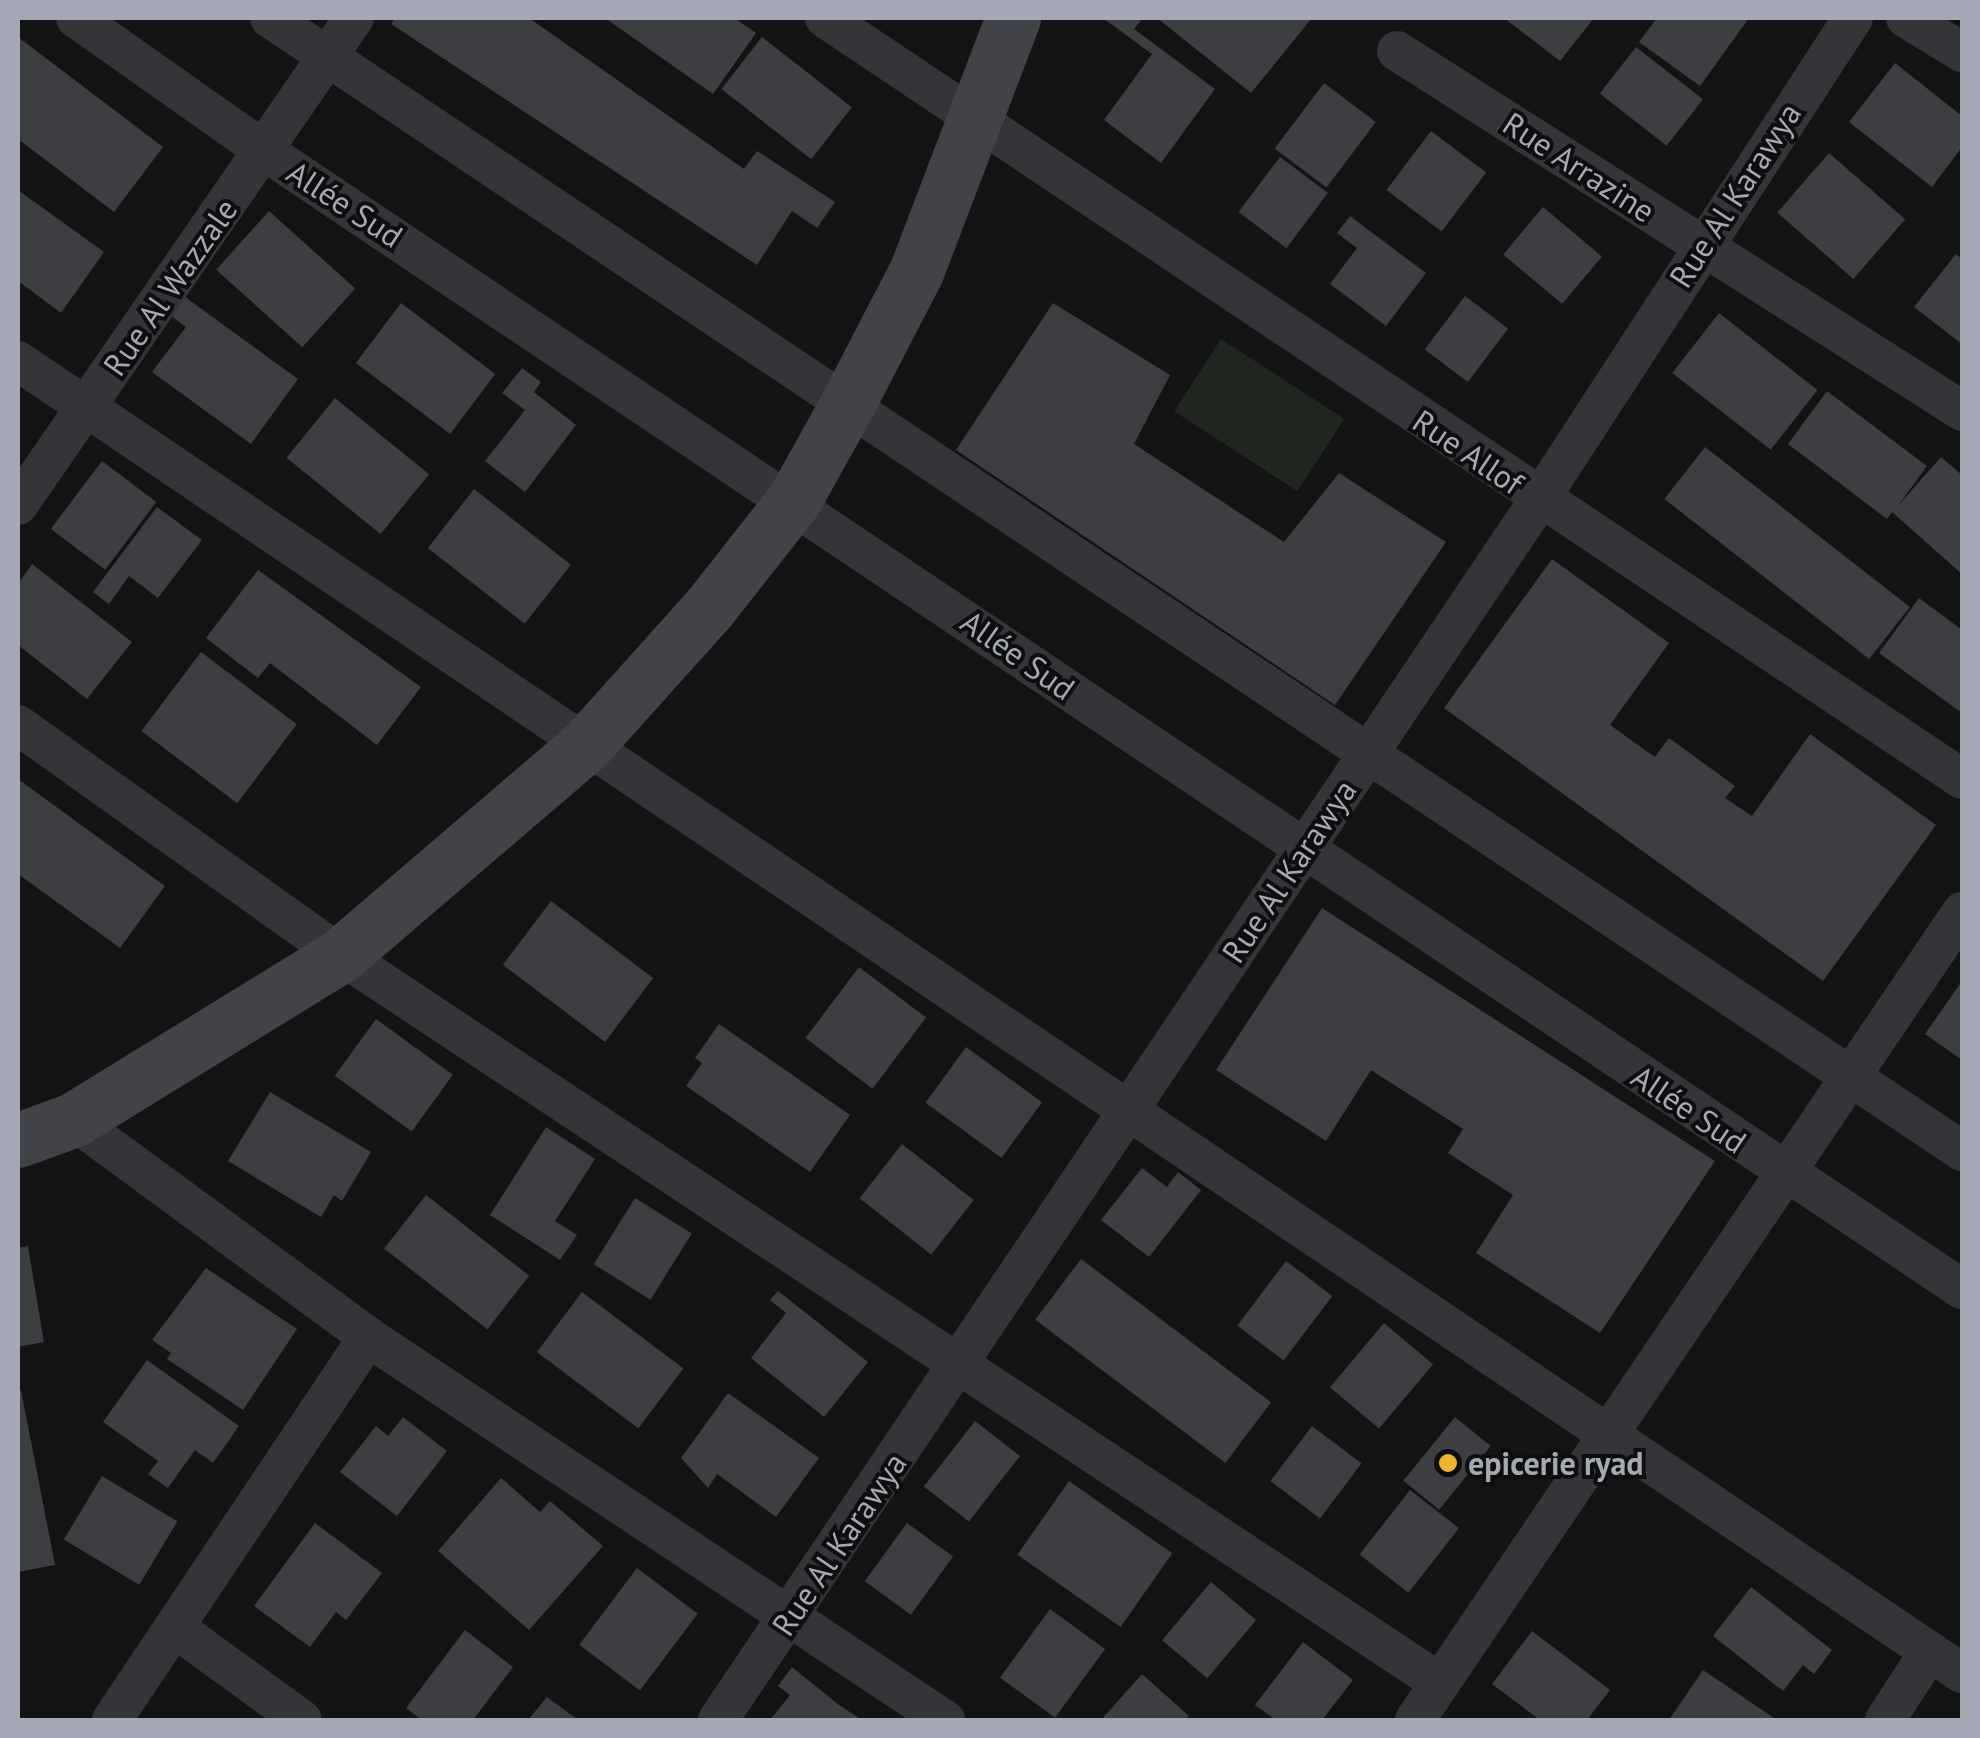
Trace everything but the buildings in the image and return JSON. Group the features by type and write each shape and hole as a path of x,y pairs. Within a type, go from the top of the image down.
{"street":[{"name":"Allée Sud","path":"76,18 266,152 794,500 1302,850 1962,1289"},
{"path":"270,18 849,402 1962,1151"},
{"name":"Rue Al Wazzale","path":"18,506 266,152 354,18"},
{"name":"Rue Allof","path":"824,18 1539,500 1962,779"},
{"path":"18,1140 72,1120 341,956 586,745 794,500 916,272 1014,18"},
{"name":"Rue Al Karawya","path":"718,1720 792,1616 1539,500 1701,245 1853,18"},
{"path":"1906,18 1962,52"},
{"name":"Rue Arrazine","path":"1397,51 1962,411"},
{"path":"18,361 1962,1673"},
{"path":"18,724 341,956 1440,1683"},
{"path":"1415,1720 1788,1176 1962,912"},
{"path":"72,1120 368,1338 945,1720"},
{"path":"112,1720 178,1630 368,1338"},
{"path":"178,1630 302,1720"},
{"path":"1885,1720 1930,1651"}],"shaded area":[{"path":"1221,339 1344,419 1297,491 1174,411"}],"place":[{"name":"epicerie ryad","path":"1448,1463"}]}
